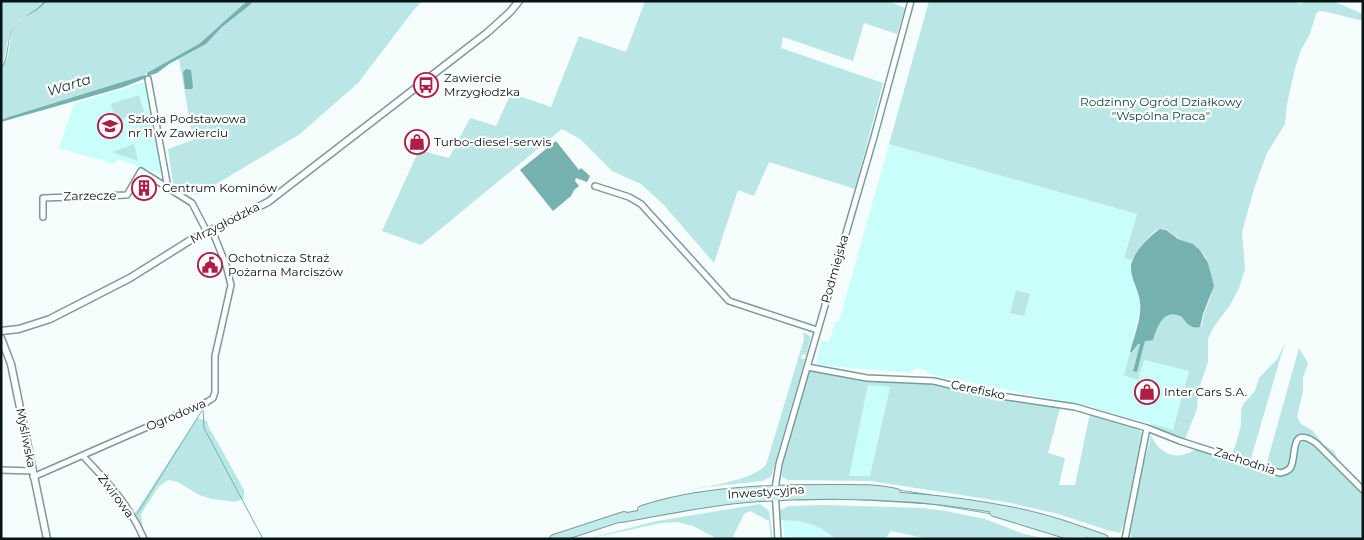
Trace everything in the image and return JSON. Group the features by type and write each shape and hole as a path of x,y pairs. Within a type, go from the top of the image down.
{"main road":[{"name":"Inwestycyjna","path":"554,539 647,509 676,502 775,493 914,497 1009,510 1104,539"},
{"name":"Inwestycyjna","path":"970,505 1082,539"}],"street":[{"name":"Mrzygłodzka","path":"1,330 19,329 50,319 130,278 209,231 268,202 488,32 519,1"},
{"name":"Podmiejska","path":"778,539 775,493 779,464 911,1"},
{"path":"148,79 169,189 192,203 209,231"},
{"name":"Zarzecze","path":"43,217 43,198 127,195 141,171 169,189"},
{"path":"595,186 629,197 641,204 729,301 817,330"},
{"name":"Ogrodowa","path":"33,474 82,456 207,402 212,398 216,382 216,349 231,285 230,277 209,231"},
{"name":"Myśliwska","path":"1,338 11,364 47,539"},
{"name":"Cerefisko","path":"806,367 867,378 919,379 942,382 987,394 1075,407 1147,428"},
{"path":"1125,539 1147,428"},
{"name":"Zachodnia","path":"1147,428 1280,474 1286,472 1292,464 1293,449 1296,442 1307,438 1316,443 1363,490"},
{"name":"Żwirowa","path":"82,456 116,492 132,514 144,539"},
{"path":"1,470 33,474"}],"shaded area":[{"path":"44,1 47,1 39,9 20,21 13,29 6,60 1,70 6,57 10,35 14,26 23,18 40,6"},
{"path":"247,1 252,1 251,4 222,27 206,44 169,64 157,73 148,76 147,73 199,44"},
{"path":"186,69 191,70 192,89 185,89 183,72"},
{"path":"145,75 146,78 124,87 1,122 1,120 9,117"},
{"name":"Szkoła Podstawowa nr 11 w Zawierciu","path":"145,82 161,174 117,159 115,164 59,148 74,104"},
{"path":"556,141 579,170 581,168 590,176 587,182 576,178 575,181 579,186 571,196 553,211 520,170"},
{"path":"889,144 1137,214 1124,258 1132,260 1131,269 1140,301 1140,310 1124,375 1144,360 1189,371 1173,430 1083,405 929,374 925,370 916,368 910,373 819,365 816,361 822,340 829,342 835,322 839,321"},
{"path":"1160,229 1166,230 1178,239 1193,244 1200,250 1208,263 1214,286 1200,327 1192,327 1182,317 1176,315 1166,316 1159,324 1153,340 1145,341 1137,372 1133,371 1140,344 1130,352 1139,321 1140,308 1131,268 1141,246"},
{"path":"868,385 890,386 870,476 848,476"},
{"path":"783,520 811,524 836,539 785,539"}],"green space":[{"path":"1,1 44,1 14,26 9,36 1,67"},
{"path":"47,1 247,1 199,44 141,77 1,120 1,70 8,57 11,34 18,22 43,6"},
{"path":"252,1 422,1 358,83 300,134 198,195 173,183 168,149 193,140 179,59 206,44"},
{"path":"645,1 888,1 905,8 897,34 864,23 853,61 783,37 781,48 883,83 855,189 769,162 754,196 738,190 714,263 663,204 641,184 612,171 580,139 562,129 421,245 382,231 419,150 449,158 470,118 496,126 511,93 551,107 579,36 626,52"},
{"name":"Rodzinny Ogród Działkowy \"Wspólna Praca\"","path":"929,1 1293,1 1302,4 1304,1 1333,1 1363,14 1363,21 1323,11 1319,11 1316,14 1310,34 1301,50 1295,68 1287,104 1285,124 1267,153 1254,189 1242,232 1245,269 1239,288 1208,339 1208,362 1199,388 1197,409 1185,439 1159,430 1149,423 1173,430 1189,371 1144,360 1138,380 1124,375 1130,352 1138,343 1140,344 1133,370 1137,372 1145,341 1154,336 1156,327 1166,317 1174,314 1179,315 1193,327 1202,325 1212,293 1210,270 1203,253 1194,245 1178,238 1167,230 1160,229 1148,238 1132,260 1124,258 1137,214 889,144"},
{"path":"139,95 144,112 116,121 111,104"},
{"path":"147,115 151,131 142,134 138,118"},
{"path":"134,144 138,161 112,152"},
{"path":"1016,290 1030,294 1024,316 1010,313"},
{"path":"803,332 811,337 806,355 803,354 801,358 805,359 771,477 762,481 707,487 675,493 737,480 758,471 766,465 804,339"},
{"path":"1285,342 1250,462 1232,455 1241,425 1241,410 1244,403 1255,391 1259,378 1278,358"},
{"path":"1299,348 1308,363 1303,378 1303,391 1297,417 1301,424 1312,430 1324,445 1334,451 1339,462 1363,485 1363,488 1319,443 1306,435 1296,439 1292,447 1288,467 1280,472 1266,466"},
{"path":"810,371 932,383 1060,408 1048,453 1065,458 1059,485 1075,485 1090,413 1118,420 1132,426 1142,433 1124,523 1120,533 1058,514 1006,502 871,481 788,480 782,477 783,461 806,377","holes":["868,385 890,387 870,476 849,476"]},
{"path":"197,418 207,421 209,428 244,490 244,499 235,502 212,499 199,495 178,482 168,480 159,486 141,514 143,527 135,513"},
{"path":"1151,435 1163,451 1172,455 1187,454 1200,449 1280,476 1286,475 1293,468 1299,445 1303,441 1310,442 1363,493 1363,539 1135,539 1130,536 1140,480"},
{"path":"760,504 769,511 773,539 771,539 769,521 750,511 744,514 732,539 718,539 693,526 677,522 662,523 586,539 657,521"},
{"path":"825,505 923,508 946,511 985,519 1024,534 1046,539 929,539 891,531 885,539 836,539 811,524 780,520 780,510 789,506"}],"waterway":[{"path":"203,408 204,428 263,539"},
{"path":"137,514 203,409"},
{"path":"798,485 866,485 1027,511"},
{"path":"798,500 848,499 932,504 992,514"}],"place":[{"name":"Zawiercie Mrzygłodzka","path":"426,85"},
{"name":"Szkoła Podstawowa nr 11 w Zawierciu","path":"110,126"},
{"name":"Turbo-diesel-serwis","path":"417,142"},
{"name":"Centrum Kominów","path":"144,188"},
{"name":"Ochotnicza Straż Pożarna Marciszów","path":"210,265"},
{"name":"Inter Cars S.A.","path":"1147,392"}],"water label":[{"name":"Warta","path":"69,85"}]}
